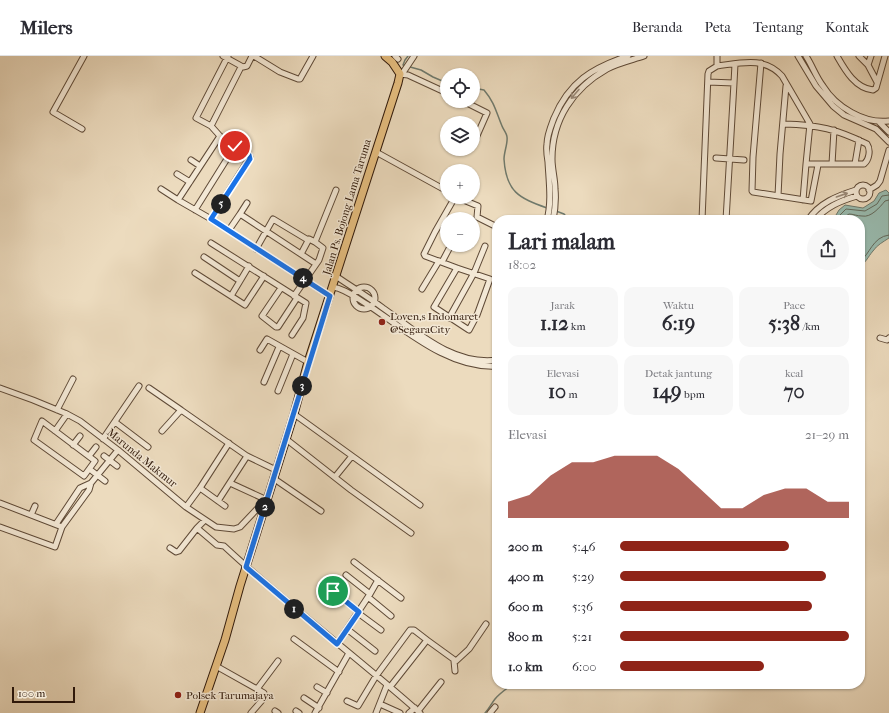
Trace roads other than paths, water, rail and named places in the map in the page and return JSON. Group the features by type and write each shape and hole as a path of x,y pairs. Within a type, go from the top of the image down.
{"main road":[{"path":"385,56 392,62 401,74"},
{"name":"Jalan Ps. Bojong Lama Taruma","path":"200,713 225,640 273,478 294,414 308,362 337,277 401,74"}],"street":[{"path":"82,129 52,112 84,56"},
{"path":"211,219 250,159 249,155 220,136 211,126 197,119 196,116 226,57 245,67 253,56 280,72 300,79 313,56"},
{"path":"414,56 401,74 408,75 440,90"},
{"path":"553,190 547,144 550,128 562,101 577,83 591,72 606,63 628,56"},
{"path":"550,215 553,190 553,145 557,126 563,111 578,90 591,79 608,68 644,56"},
{"path":"717,56 718,66"},
{"path":"798,56 816,86 833,106 844,115 876,129 889,142"},
{"path":"806,56 818,78 831,97 842,106 855,114 879,122 889,121"},
{"path":"838,56 852,79 870,90 875,89 885,56"},
{"path":"860,56 868,65 878,82"},
{"path":"868,65 871,56"},
{"path":"702,215 709,71 718,66 748,62 761,63 768,65 782,76 810,124 803,200"},
{"path":"761,63 753,157 752,191 809,201 812,200 818,165"},
{"path":"726,215 735,64"},
{"path":"211,126 241,66"},
{"path":"708,82 734,82"},
{"path":"778,196 786,85"},
{"path":"477,108 487,113 480,129"},
{"path":"879,122 889,132"},
{"path":"784,124 810,124 847,134 867,144 870,151 866,164 806,164"},
{"path":"832,164 834,130"},
{"path":"178,200 220,136"},
{"path":"855,164 859,140"},
{"path":"196,210 235,146"},
{"path":"869,190 880,181 889,150"},
{"path":"376,152 440,187"},
{"path":"716,158 744,160"},
{"path":"191,160 200,166"},
{"path":"177,174 190,182"},
{"path":"820,215 828,208 856,193 858,187 864,185 869,190 870,194 866,199 862,199 856,193"},
{"path":"161,189 229,230 330,296"},
{"path":"315,242 336,190"},
{"path":"811,215 828,201 837,196 856,193"},
{"path":"229,230 247,203"},
{"path":"452,204 424,253 425,256 440,262 491,279 471,329 468,330 434,307 457,268"},
{"path":"473,204 478,206 477,218 492,225"},
{"path":"240,214 316,264"},
{"path":"256,249 273,219 308,240 311,239 322,247 323,250 316,264 278,327 276,327 262,316 282,288"},
{"path":"301,254 308,240"},
{"path":"211,243 305,302 307,305 303,318 292,335"},
{"path":"449,318 474,273 485,246"},
{"path":"422,289 446,252"},
{"path":"204,257 240,281"},
{"path":"230,296 249,266"},
{"path":"195,273 245,305 264,276"},
{"path":"337,277 430,341 451,352 478,360 492,360"},
{"path":"333,287 354,296 449,357 465,362 492,365"},
{"path":"354,296 357,290 364,287 370,288 375,296 375,302 370,307"},
{"path":"880,338 887,340 889,338"},
{"path":"260,350 266,340 308,362"},
{"path":"264,382 279,347"},
{"path":"278,391 293,354"},
{"path":"57,410 73,379"},
{"path":"103,439 139,386"},
{"name":"Marunda Makmur","path":"0,388 67,414 80,421 118,450 186,507 216,527 234,529 240,527 246,523 257,509 266,503"},
{"path":"149,388 247,456 276,470"},
{"path":"162,431 181,410"},
{"path":"56,431 67,414"},
{"path":"294,414 420,505"},
{"path":"42,421 56,431 95,461 84,476 34,440 42,421"},
{"path":"115,422 148,447"},
{"path":"73,445 80,436"},
{"path":"286,439 411,533"},
{"path":"186,507 229,443"},
{"path":"89,456 96,448"},
{"path":"56,524 80,488 91,483 118,450"},
{"path":"104,456 117,466"},
{"path":"218,501 247,456"},
{"path":"335,477 352,456"},
{"path":"92,471 105,481"},
{"path":"273,478 321,511"},
{"path":"0,527 55,547 62,527 89,490 91,483"},
{"path":"230,483 266,503"},
{"path":"200,488 225,506"},
{"path":"0,503 62,527"},
{"path":"31,515 35,506"},
{"path":"170,548 176,552 179,551 205,520"},
{"path":"197,528 217,545 224,546 246,567 418,711"},
{"path":"354,562 401,598"},
{"path":"346,575 391,616"},
{"path":"337,644 378,580"},
{"path":"333,591 381,630"},
{"path":"454,661 463,656 486,624"},
{"path":"347,629 376,651"},
{"path":"347,701 358,706 376,676 410,630 414,630 454,661 455,671"},
{"path":"294,639 339,672"},
{"path":"376,713 389,686 427,640"},
{"path":"315,713 349,653"},
{"path":"257,689 278,661"},
{"path":"216,666 264,693 265,695 252,713"},
{"path":"409,713 418,711 441,682"},
{"path":"317,687 327,694"},
{"path":"304,698 319,708"},
{"path":"380,704 400,713"},
{"path":"490,713 495,707"}],"water":[{"path":"886,190 889,193 889,238 876,247 865,261 865,215 836,215 845,205 863,208 874,201 879,193"}],"waterway":[{"path":"408,56 403,65 421,70 440,80"},
{"path":"480,89 484,90 493,103 507,137 504,159 505,170 511,186 522,197 547,208"},
{"path":"556,211 565,215"},
{"path":"485,713 497,697 506,689"}],"place":[{"name":"Loven,s Indomaret @SegaraCity","path":"382,322"},
{"name":"Polsek Tarumajaya","path":"178,695"}]}
